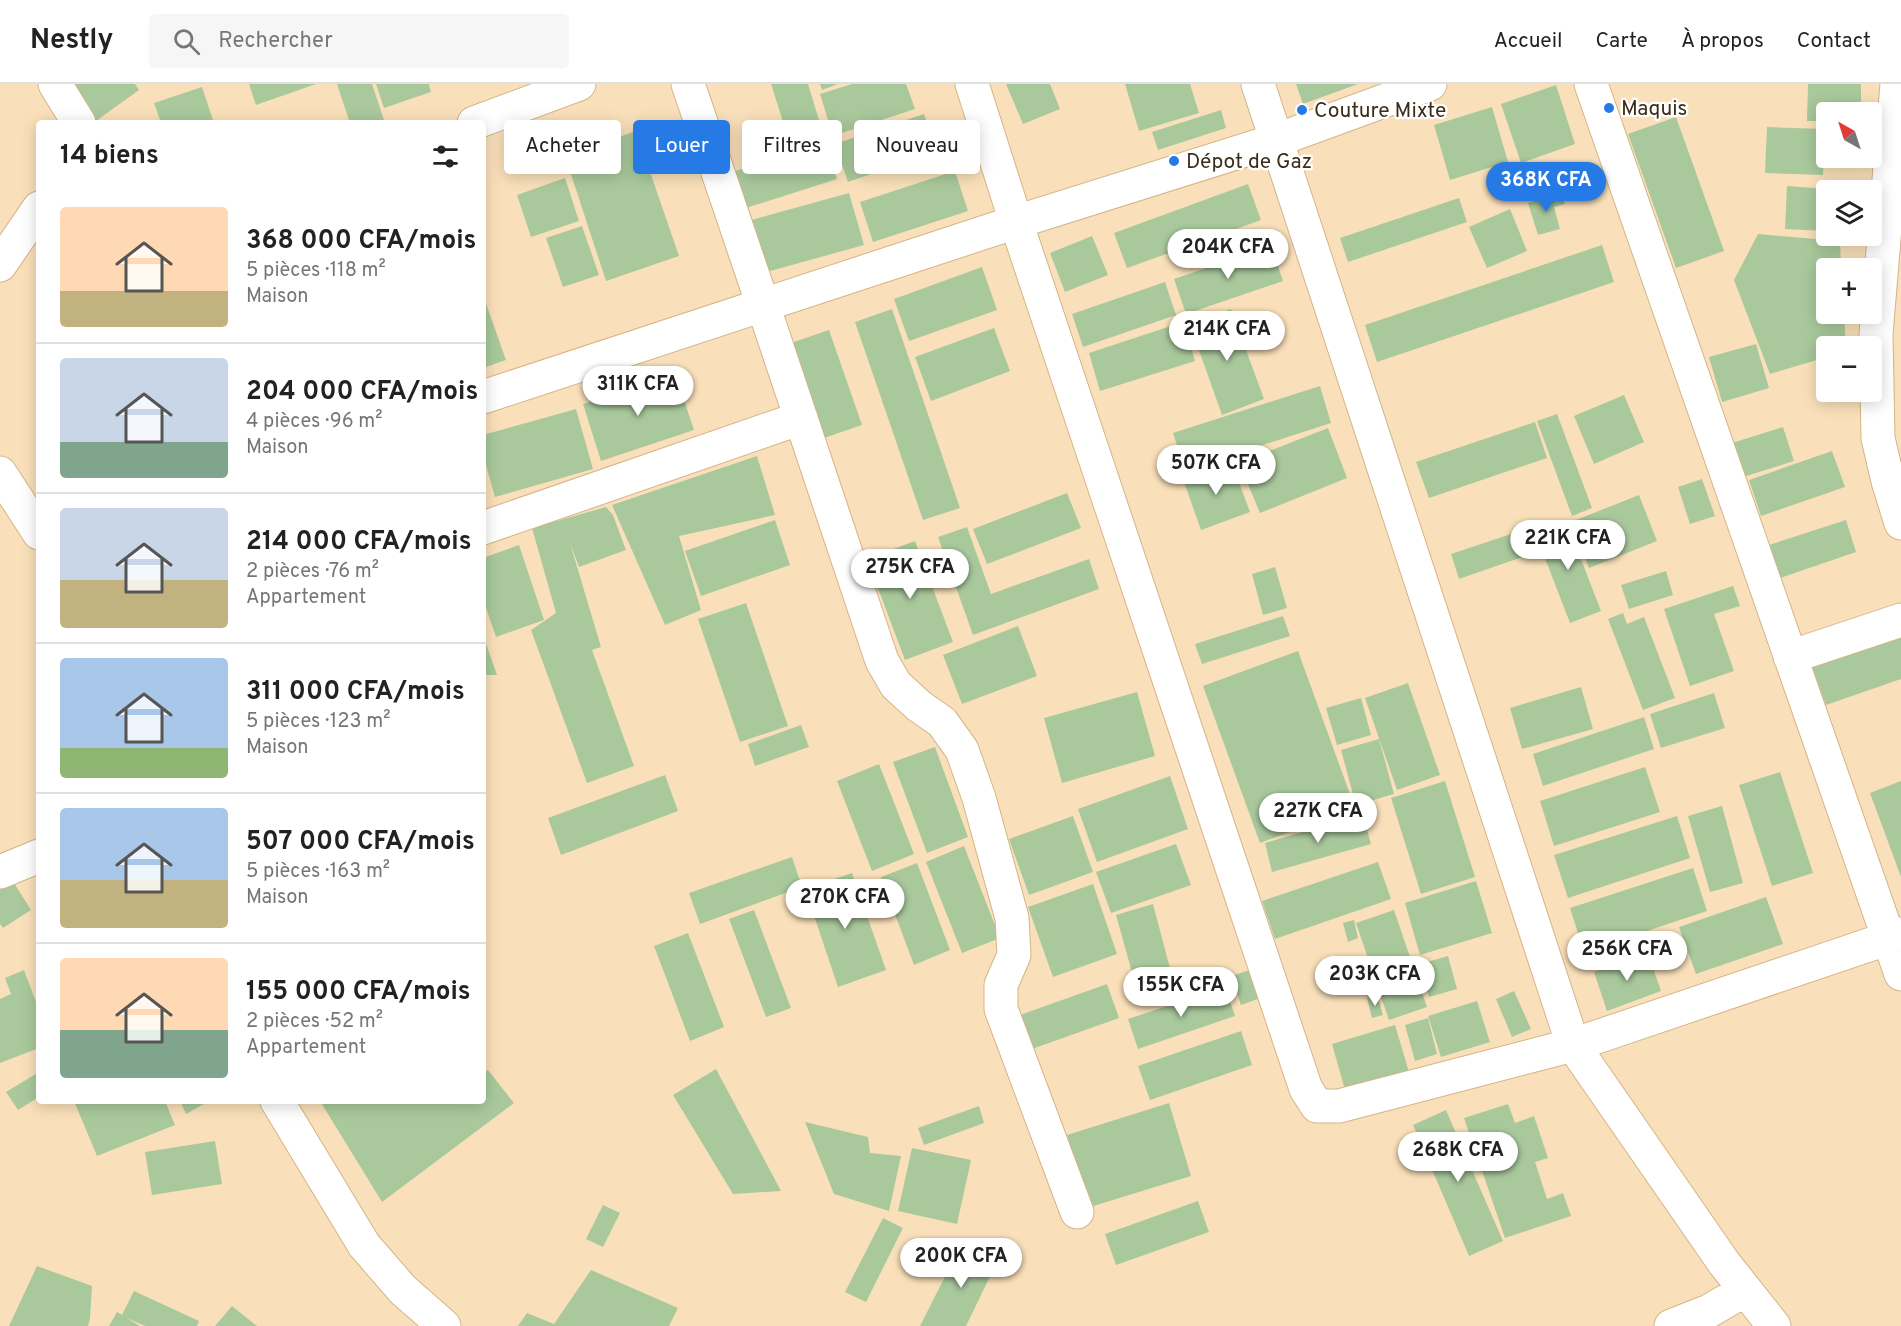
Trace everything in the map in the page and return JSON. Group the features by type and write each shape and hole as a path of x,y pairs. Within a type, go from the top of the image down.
{"street":[{"path":"55,84 77,120"},
{"path":"482,120 579,84"},
{"path":"688,84 882,661 896,684 942,722 962,750 979,798 1012,918 1014,955 1001,985 1001,1009 1077,1212"},
{"path":"972,84 1306,1089 1317,1106 1339,1106 1573,1045 1895,936"},
{"path":"1258,84 1573,1045 1724,1263 1774,1326"},
{"path":"486,396 1016,222 1277,140 1430,84"},
{"path":"1592,84 1790,657 1895,936 1901,974"},
{"path":"1898,84 1876,344 1878,438 1888,482 1901,523"},
{"path":"0,265 36,212"},
{"path":"486,527 801,418"},
{"path":"0,473 36,528"},
{"path":"1790,657 1901,620"},
{"path":"0,872 36,857"},
{"path":"279,1104 364,1245 403,1290 444,1326"},
{"path":"1671,1326 1709,1311 1745,1290"}],"building":[{"path":"73,84 135,84 139,90 95,120"},
{"path":"249,84 316,84 256,105"},
{"path":"337,84 372,84 384,120 349,120"},
{"path":"376,84 429,84 431,92 384,108"},
{"path":"771,84 808,84 819,120 782,120"},
{"path":"820,84 838,84 822,90"},
{"path":"852,84 906,84 915,109 882,120 854,120 854,129 842,133 842,120 828,120 820,94"},
{"path":"1006,84 1050,84 1060,109 1023,124"},
{"path":"1125,84 1190,84 1199,113 1139,131"},
{"path":"1296,84 1358,84 1303,104"},
{"path":"1808,84 1861,84 1861,102 1816,102 1816,121 1807,121"},
{"path":"1556,85 1575,144 1521,163 1501,104"},
{"path":"202,87 213,120 160,120 154,103"},
{"path":"1492,107 1508,162 1450,180 1434,125"},
{"path":"1221,110 1226,128 1158,150 1152,132"},
{"path":"924,114 926,120 906,120"},
{"path":"1676,117 1724,251 1676,268 1628,134"},
{"path":"1767,127 1816,129 1816,168 1823,168 1823,175 1765,173"},
{"path":"633,132 633,174 651,174 679,256 606,281 571,174 621,174 621,136"},
{"path":"854,138 854,174 871,174 848,182 842,164 842,142"},
{"path":"742,169 742,174 835,174 837,179 746,208 735,171"},
{"path":"946,174 956,174 968,211 873,242 860,202"},
{"path":"565,178 579,221 531,237 517,195"},
{"path":"1248,184 1261,220 1127,268 1114,233"},
{"path":"1787,186 1816,188 1816,230 1785,229"},
{"path":"849,193 864,245 763,273 748,221"},
{"path":"1561,193 1565,204 1554,207 1560,229 1538,235 1528,203"},
{"path":"1459,198 1467,222 1348,262 1340,238"},
{"path":"1510,209 1527,251 1487,268 1469,227"},
{"path":"582,226 599,275 563,287 546,238"},
{"path":"1758,234 1816,239 1816,246 1840,246 1841,258 1816,258 1816,324 1845,324 1845,336 1816,336 1816,360 1770,374 1734,280"},
{"path":"1092,236 1108,275 1065,292 1050,253"},
{"path":"1602,245 1614,282 1377,362 1365,325"},
{"path":"1271,246 1283,281 1186,314 1174,279"},
{"path":"982,267 997,310 909,341 894,299"},
{"path":"1165,282 1176,315 1083,347 1072,314"},
{"path":"486,303 506,360 486,367"},
{"path":"892,309 960,508 923,520 855,322"},
{"path":"1231,309 1264,399 1222,415 1190,325"},
{"path":"1183,322 1195,361 1100,391 1089,353"},
{"path":"994,328 1010,371 931,401 915,357"},
{"path":"829,330 862,425 821,439 788,344"},
{"path":"1756,344 1769,388 1722,402 1709,357"},
{"path":"675,373 694,430 601,461 583,404"},
{"path":"1320,386 1331,423 1185,470 1173,433"},
{"path":"1624,395 1644,442 1594,464 1574,416"},
{"path":"576,409 593,469 495,497 486,466 486,434"},
{"path":"1557,414 1592,508 1572,516 1537,421"},
{"path":"1535,422 1547,458 1429,498 1416,462"},
{"path":"1783,427 1794,461 1743,477 1732,443"},
{"path":"1328,428 1347,478 1260,513 1239,463"},
{"path":"1832,451 1845,487 1761,516 1749,480"},
{"path":"757,456 775,515 679,536 701,610 665,625 612,505"},
{"path":"1231,461 1250,512 1201,530 1183,479"},
{"path":"1702,479 1715,516 1690,524 1678,487"},
{"path":"1067,493 1081,528 987,564 973,529"},
{"path":"1639,495 1657,541 1589,568 1571,522"},
{"path":"606,507 613,515 626,550 579,567 570,543 601,647 592,650 634,766 587,783 531,630 556,613 532,528"},
{"path":"775,520 790,565 701,596 685,551"},
{"path":"1566,520 1601,611 1570,623 1535,532"},
{"path":"1846,520 1856,552 1777,579 1766,546"},
{"path":"967,527 991,594 1089,559 1099,589 973,635 938,537"},
{"path":"1529,528 1537,552 1459,579 1451,554"},
{"path":"915,541 953,642 905,660 867,559"},
{"path":"519,545 544,620 496,637 486,608 486,557"},
{"path":"1275,567 1287,608 1263,615 1252,574"},
{"path":"1666,571 1673,595 1629,609 1621,585"},
{"path":"1733,586 1740,606 1714,614 1734,671 1690,686 1664,609"},
{"path":"746,603 788,726 740,742 698,619"},
{"path":"1623,613 1627,624 1644,617 1675,698 1643,710 1608,619"},
{"path":"1283,616 1290,636 1202,664 1195,644"},
{"path":"1018,626 1037,676 962,704 943,655"},
{"path":"1901,636 1901,679 1826,705 1812,667"},
{"path":"486,644 497,675 486,675"},
{"path":"1298,651 1355,808 1260,843 1203,686"},
{"path":"1408,683 1440,775 1397,790 1365,698"},
{"path":"1581,687 1593,729 1522,749 1510,708"},
{"path":"1137,692 1155,756 1062,783 1044,718"},
{"path":"1714,693 1725,728 1661,748 1650,714"},
{"path":"1361,698 1371,735 1337,745 1326,708"},
{"path":"1644,717 1654,749 1543,786 1533,754"},
{"path":"801,725 809,747 755,766 748,744"},
{"path":"1379,739 1394,794 1356,805 1341,750"},
{"path":"935,747 968,837 927,853 893,762"},
{"path":"879,764 914,854 872,871 837,781"},
{"path":"1645,767 1660,812 1554,846 1540,801"},
{"path":"1780,772 1813,873 1772,886 1739,785"},
{"path":"665,775 678,811 561,855 548,818"},
{"path":"1170,776 1188,829 1097,862 1078,809"},
{"path":"1445,781 1475,877 1421,894 1391,798"},
{"path":"1901,781 1901,877 1870,793"},
{"path":"1722,806 1743,883 1710,892 1688,816"},
{"path":"1363,815 1371,844 1272,872 1265,843"},
{"path":"1073,816 1093,872 1029,895 1009,839"},
{"path":"1677,816 1690,858 1568,898 1554,855"},
{"path":"1176,844 1191,885 1111,913 1096,872"},
{"path":"964,846 1000,938 962,953 926,862"},
{"path":"792,857 802,887 700,924 689,893"},
{"path":"1378,862 1391,899 1275,939 1262,901"},
{"path":"917,863 950,950 914,965 881,877"},
{"path":"1693,868 1707,911 1584,952 1570,908"},
{"path":"852,873 886,970 838,987 805,889"},
{"path":"9,875 31,910 3,928 0,924 0,881"},
{"path":"1476,881 1492,933 1420,955 1405,903"},
{"path":"1093,884 1117,954 1053,977 1028,907"},
{"path":"1766,897 1783,944 1696,974 1679,927"},
{"path":"1153,904 1176,991 1140,1001 1116,915"},
{"path":"754,910 791,1008 766,1017 729,919"},
{"path":"1394,910 1427,1007 1389,1020 1356,923"},
{"path":"1354,920 1358,938 1348,942 1343,923"},
{"path":"688,933 724,1027 690,1041 654,946"},
{"path":"1648,953 1661,991 1607,1011 1594,972"},
{"path":"1448,956 1457,989 1429,997 1420,964"},
{"path":"1253,969 1263,997 1241,1005 1231,976"},
{"path":"24,970 36,1002 36,1049 0,1063 0,999 11,994 5,978"},
{"path":"1107,984 1119,1018 1032,1049 1020,1015"},
{"path":"1225,987 1235,1016 1138,1049 1128,1019"},
{"path":"1514,991 1531,1029 1512,1037 1496,999"},
{"path":"1377,995 1383,1015 1372,1018 1367,998"},
{"path":"1477,1001 1490,1042 1441,1057 1428,1016"},
{"path":"1428,1018 1437,1054 1415,1061 1405,1025"},
{"path":"1395,1025 1409,1072 1345,1090 1332,1044"},
{"path":"1241,1031 1252,1065 1150,1100 1138,1066"},
{"path":"716,1069 781,1191 733,1194 673,1095"},
{"path":"488,1070 514,1103 382,1202 322,1104 486,1104 486,1071"},
{"path":"36,1074 36,1099 18,1110 6,1092"},
{"path":"1169,1103 1191,1176 1090,1207 1067,1135"},
{"path":"75,1104 166,1104 175,1125 97,1156"},
{"path":"181,1104 204,1104 186,1114"},
{"path":"1508,1104 1515,1123 1534,1116 1548,1158 1535,1162 1547,1199 1563,1193 1571,1216 1505,1238 1464,1118"},
{"path":"979,1106 984,1123 924,1145 918,1128"},
{"path":"1446,1110 1503,1241 1469,1256 1413,1125"},
{"path":"805,1122 868,1137 870,1153 901,1156 889,1211 834,1194"},
{"path":"215,1141 222,1184 152,1195 145,1152"},
{"path":"912,1148 971,1160 957,1224 898,1211"},
{"path":"1198,1201 1209,1232 1116,1265 1105,1234"},
{"path":"603,1205 620,1213 603,1247 586,1239"},
{"path":"883,1218 903,1228 866,1302 845,1292"},
{"path":"962,1243 998,1260 966,1326 920,1326"},
{"path":"37,1266 92,1286 88,1326 9,1326"},
{"path":"591,1270 678,1308 669,1326 518,1326 527,1313 554,1324"},
{"path":"134,1291 199,1321 197,1326 145,1326 127,1318 140,1326 109,1326 117,1312 122,1315"},
{"path":"232,1306 257,1326 215,1326"}],"place":[{"name":"Maquis","path":"1609,108"},
{"name":"Couture Mixte","path":"1302,110"},
{"name":"Dépot de Gaz","path":"1174,161"}]}
